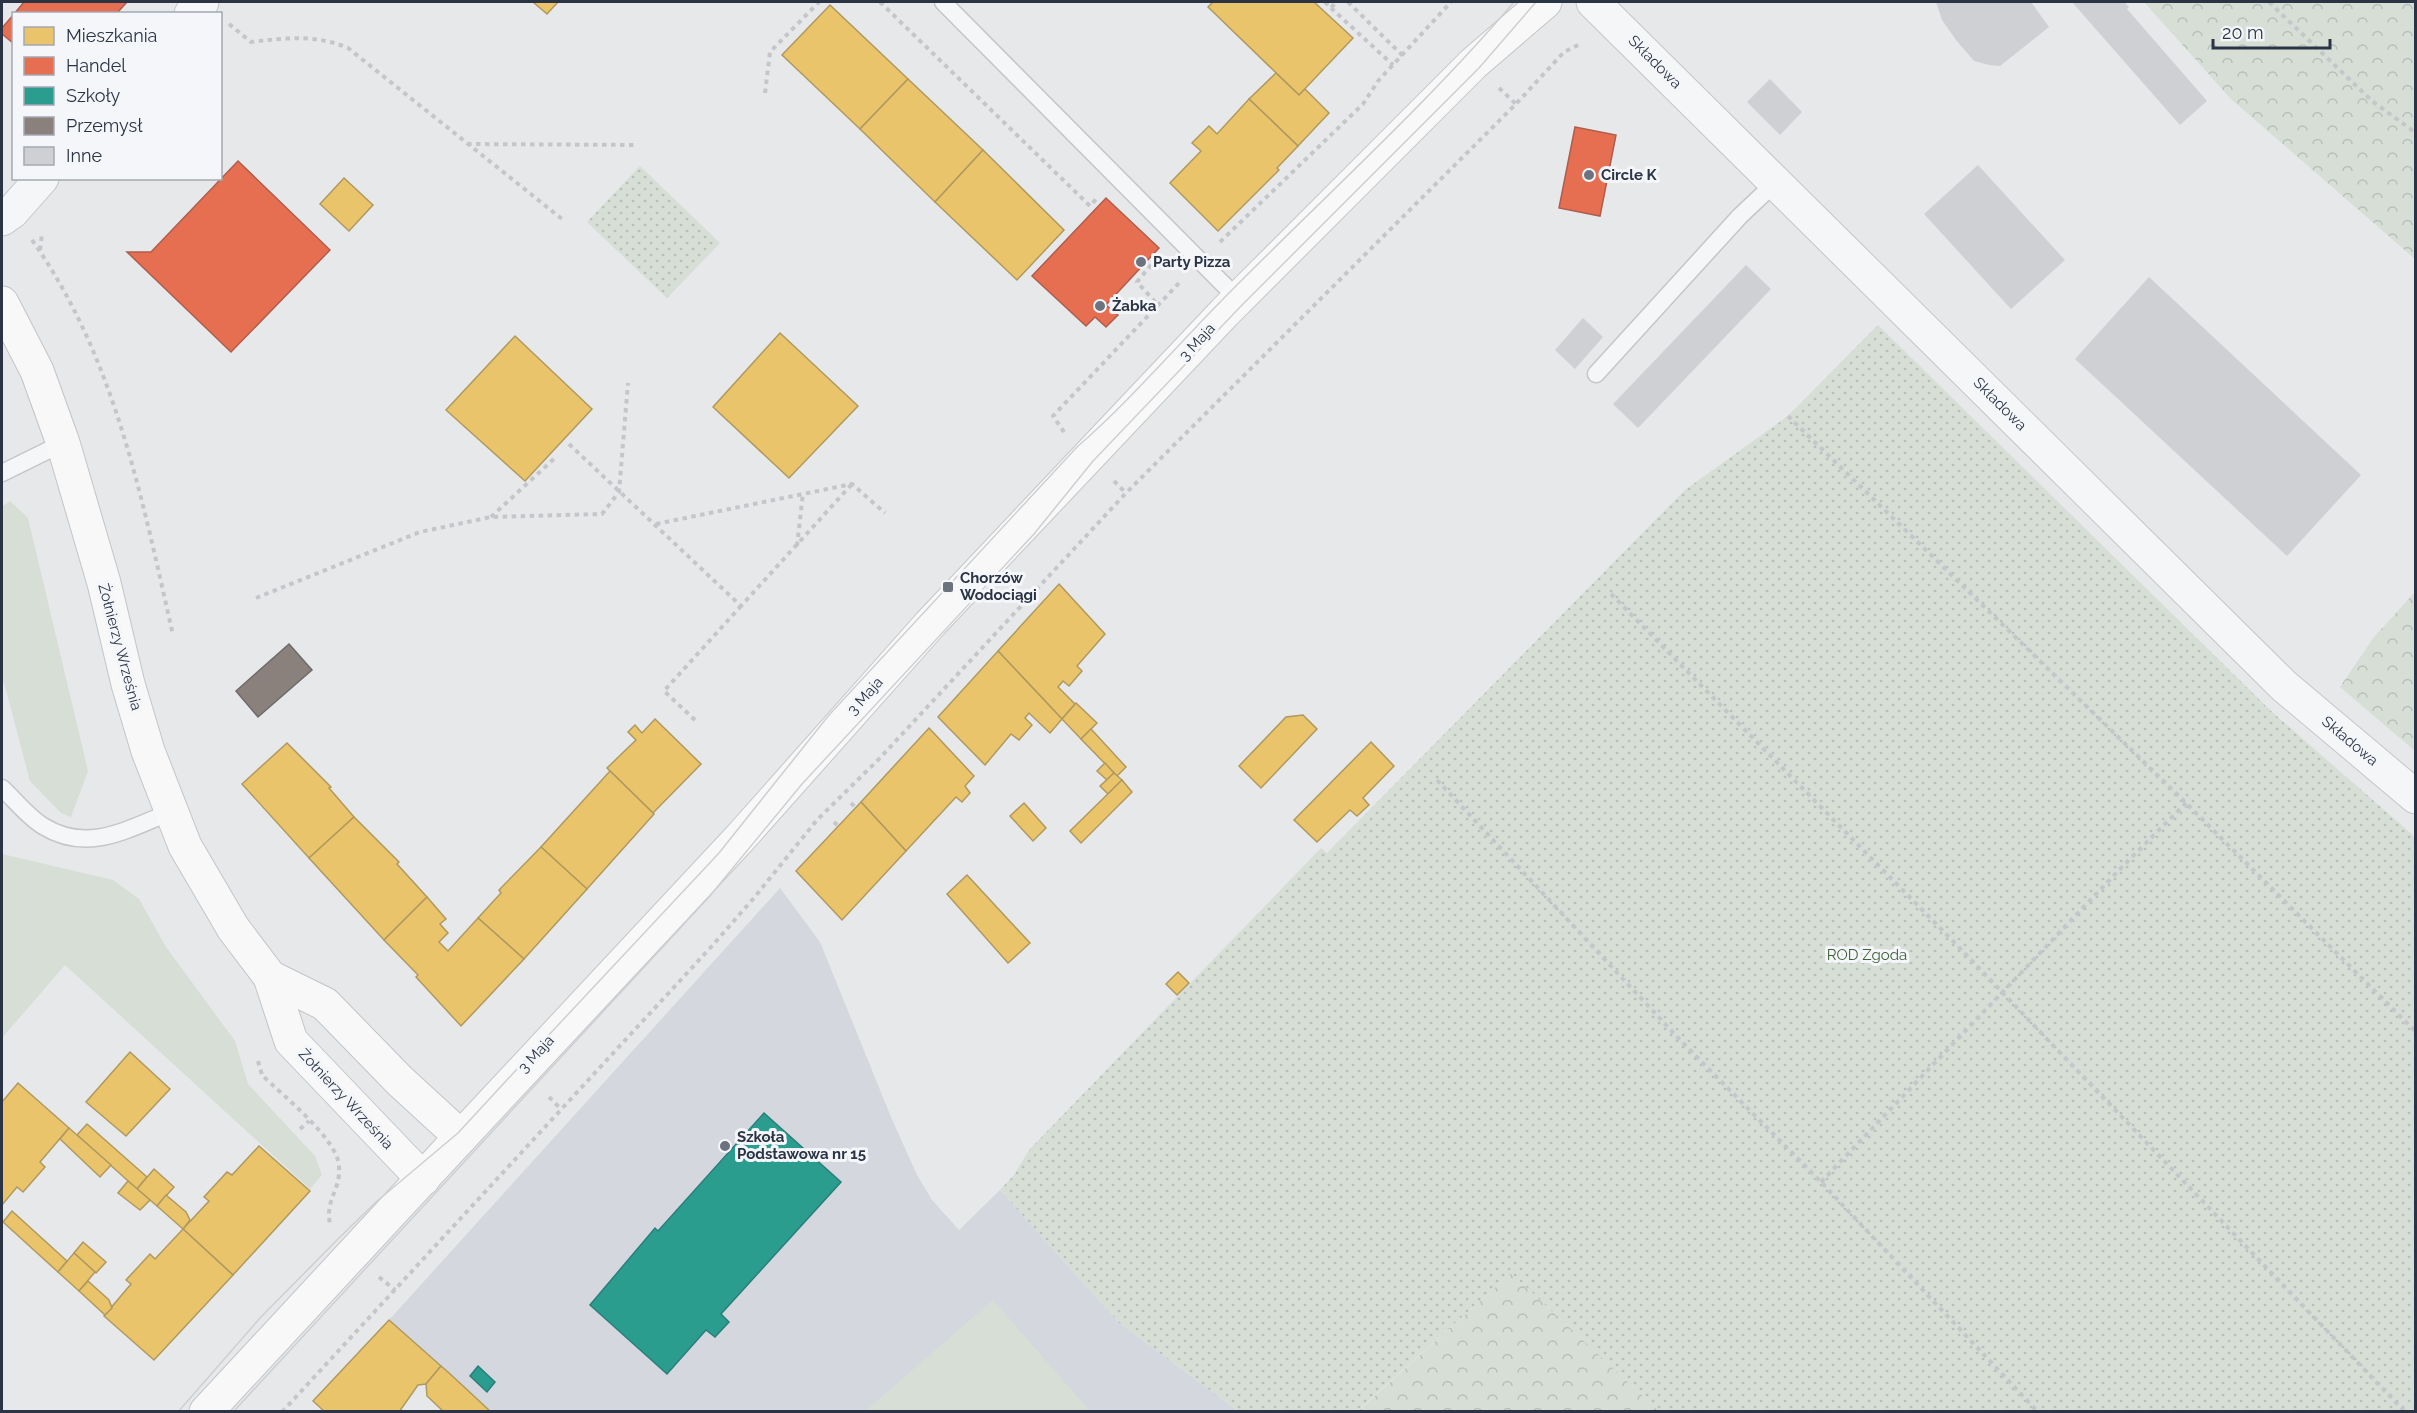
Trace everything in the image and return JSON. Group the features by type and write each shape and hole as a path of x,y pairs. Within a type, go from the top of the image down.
{"main road":[{"name":"3 Maja","path":"206,1412 740,838 931,622 1238,299 1474,63 1545,2"},
{"name":"Żołnierzy Września","path":"2,303 38,371 63,443 104,583 128,684 171,812 185,846 208,888 270,977 291,1041 423,1179"},
{"name":"Żołnierzy Września","path":"270,977 325,1004 400,1081 461,1137"}],"street":[{"name":"Składowa","path":"1593,2 2284,686 2415,797"},
{"path":"2,219 12,212 40,180"}],"lane":[{"path":"943,2 1238,299"},
{"path":"1596,374 1740,216 1776,182"},
{"path":"2,473 63,443"},
{"path":"2,788 43,826 71,838 99,840 171,812"}],"path":[{"path":"765,93 770,52 819,2"},
{"path":"880,2 1090,206 1105,190"},
{"path":"1324,2 1393,65"},
{"path":"1331,8 1336,2"},
{"path":"1348,2 1403,56"},
{"path":"1053,416 1200,261 1364,104 1378,81 1450,2"},
{"path":"2269,2 2372,102 2415,133"},
{"path":"222,19 251,42 303,36 329,39 348,48 562,219"},
{"path":"282,1412 753,899 817,820 865,775 1126,493 1516,104 1564,52 1578,44 1586,43"},
{"path":"466,144 637,145"},
{"path":"40,251 79,320 109,387 140,490 173,635"},
{"path":"1158,256 1137,282 1158,305"},
{"path":"256,598 404,537 490,518 602,514 620,492 628,383"},
{"path":"1788,416 2186,803 2415,1032"},
{"path":"569,444 741,606"},
{"path":"490,518 557,456"},
{"path":"655,525 852,484"},
{"path":"852,484 885,513"},
{"path":"694,720 664,691 852,484"},
{"path":"797,547 803,493"},
{"path":"1611,594 2002,992 2405,1412"},
{"path":"1437,780 1682,1042 1821,1182 2038,1412"},
{"path":"851,803 856,808"},
{"path":"1821,1182 2186,803"},
{"path":"834,822 839,827"},
{"path":"542,1090 561,1108"},
{"path":"300,1129 309,1121 329,1143 339,1165 337,1189 327,1208 331,1231"},
{"path":"374,1273 395,1290"}],"shaded area":[{"name":"Szkoła Podstawowa nr 15","path":"780,888 820,942 891,1117 917,1175 932,1200 959,1230 1000,1190 1119,1323 1238,1411 491,1411 389,1320"}],"green space":[{"path":"2144,2 2415,2 2415,259 2231,99"},
{"path":"640,166 720,243 667,298 587,222"},
{"name":"ROD Zgoda","path":"1878,325 2272,712 2415,837 2415,1411 1659,1411 1511,1273 1357,1411 1238,1411 1119,1323 1000,1190 1014,1175 1029,1150 1321,848 1327,853 1685,490 1788,416"},
{"path":"10,501 28,518 88,771 71,817 61,813 30,781 2,675 2,507"},
{"path":"2415,592 2415,751 2340,687 2374,637"},
{"path":"2,854 113,880 139,899 166,947 235,1041 248,1084 315,1156 322,1175 310,1189 65,965 2,1038"},
{"path":"1511,1273 1659,1411 1357,1412"},
{"path":"993,1300 1090,1411 865,1411"}],"building: Mieszkania":[{"path":"533,2 558,2 547,14"},
{"path":"1213,2 1314,2 1353,38 1299,95 1208,7"},
{"path":"830,5 908,79 860,129 782,55"},
{"path":"1276,73 1299,95 1305,89 1329,113 1298,146 1249,99"},
{"path":"908,79 983,150 935,202 860,129"},
{"path":"1249,99 1298,146 1277,168 1279,170 1218,231 1170,183 1201,151 1192,143 1209,126 1217,134"},
{"path":"983,150 1064,230 1017,280 935,202"},
{"path":"344,178 373,205 349,231 320,204"},
{"path":"780,333 858,406 789,478 713,407"},
{"path":"515,336 592,409 525,481 446,410"},
{"path":"1059,584 1105,634 1077,666 1082,671 1069,686 1063,681 1058,687 1075,704 1062,719 998,651"},
{"path":"998,651 1062,719 1050,733 1029,713 1025,718 1032,725 1019,740 1011,734 985,765 938,717"},
{"path":"1076,703 1097,723 1081,739 1062,719"},
{"path":"1303,715 1317,729 1261,788 1239,766 1286,717"},
{"path":"655,719 701,764 653,813 607,768 636,740 628,732 635,725 642,733"},
{"path":"929,728 974,776 965,786 970,793 962,802 956,797 906,851 861,802"},
{"path":"1091,729 1126,767 1117,776 1081,739"},
{"path":"1371,742 1394,766 1363,798 1369,805 1357,816 1350,810 1317,842 1294,820"},
{"path":"287,743 331,787 329,788 354,817 309,858 242,784"},
{"path":"1105,763 1114,773 1107,780 1097,771"},
{"path":"610,771 654,814 587,889 541,847"},
{"path":"1114,773 1122,780 1108,794 1100,786"},
{"path":"1122,780 1132,792 1081,843 1070,831"},
{"path":"861,802 906,851 842,920 796,871"},
{"path":"1024,803 1046,828 1033,841 1010,816"},
{"path":"354,817 399,862 397,864 427,897 384,940 309,858"},
{"path":"541,847 587,889 524,959 478,918 501,893 499,890"},
{"path":"967,875 1030,943 1008,963 947,894"},
{"path":"427,897 446,919 440,924 448,933 439,942 448,951 478,918 524,959 461,1026 416,977 418,975 384,940"},
{"path":"1178,972 1189,983 1177,995 1166,984"},
{"path":"130,1052 170,1089 126,1136 86,1102"},
{"path":"18,1083 69,1128 40,1162 45,1167 23,1192 17,1187 2,1205 2,1102"},
{"path":"87,1124 147,1177 137,1189 77,1135"},
{"path":"69,1128 111,1165 100,1177 60,1139"},
{"path":"259,1146 310,1191 233,1275 183,1229 209,1201 204,1197 227,1172 232,1175"},
{"path":"154,1169 174,1187 157,1206 137,1189"},
{"path":"128,1181 150,1200 140,1210 118,1193"},
{"path":"166,1195 186,1212 190,1220 183,1229 157,1206"},
{"path":"12,1211 67,1261 58,1272 3,1222"},
{"path":"183,1229 233,1275 154,1360 104,1316 131,1284 126,1280 150,1254 155,1259"},
{"path":"83,1242 106,1262 96,1273 74,1253"},
{"path":"74,1253 95,1272 79,1291 58,1272"},
{"path":"88,1281 109,1300 112,1308 105,1315 79,1291"},
{"path":"389,1320 441,1366 426,1384 418,1385 399,1412 325,1412 313,1401"},
{"path":"441,1366 491,1412 444,1412 427,1396 426,1384"}],"building: Handel":[{"path":"24,2 127,2 118,12 16,12"},
{"path":"12,16 12,42 2,34 2,28"},
{"path":"1575,127 1616,135 1600,216 1559,208"},
{"path":"238,161 330,250 231,352 127,252 151,252"},
{"path":"1106,198 1159,248 1106,305 1118,315 1106,327 1095,317 1086,326 1032,276"}],"building: Szkoły":[{"path":"764,1113 841,1182 721,1314 729,1322 715,1337 706,1330 667,1374 590,1305 655,1228 658,1231"},
{"path":"478,1366 495,1382 487,1392 470,1376"}],"building: Przemysł":[{"path":"289,644 312,670 258,717 236,691"}],"building: Inne":[{"path":"1936,2 2031,2 2049,27 2000,66 1989,65 1974,61 1956,40 1942,20"},
{"path":"2072,2 2124,2 2129,7 2127,9 2207,101 2180,125"},
{"path":"1770,79 1802,112 1780,135 1747,102"},
{"path":"1978,165 2065,260 2011,309 1924,214"},
{"path":"1746,265 1771,289 1638,428 1613,404"},
{"path":"2149,277 2361,475 2287,556 2075,359"},
{"path":"1583,318 1603,337 1575,369 1555,350"}],"tram line":[{"path":"178,1412 260,1318 338,1239 376,1202 458,1133 719,853 829,715 1077,447 1117,410 1231,291 1411,113 1514,2"},
{"path":"233,1412 709,897 802,784 1034,534 1093,461 1243,304 1479,68 1536,2"}],"place":[{"name":"Circle K","path":"1589,175"},
{"name":"Party Pizza","path":"1141,262"},
{"name":"Żabka","path":"1100,306"},
{"name":"Chorzów Wodociągi","path":"948,587"},
{"name":"Szkoła Podstawowa nr 15","path":"725,1146"}]}
